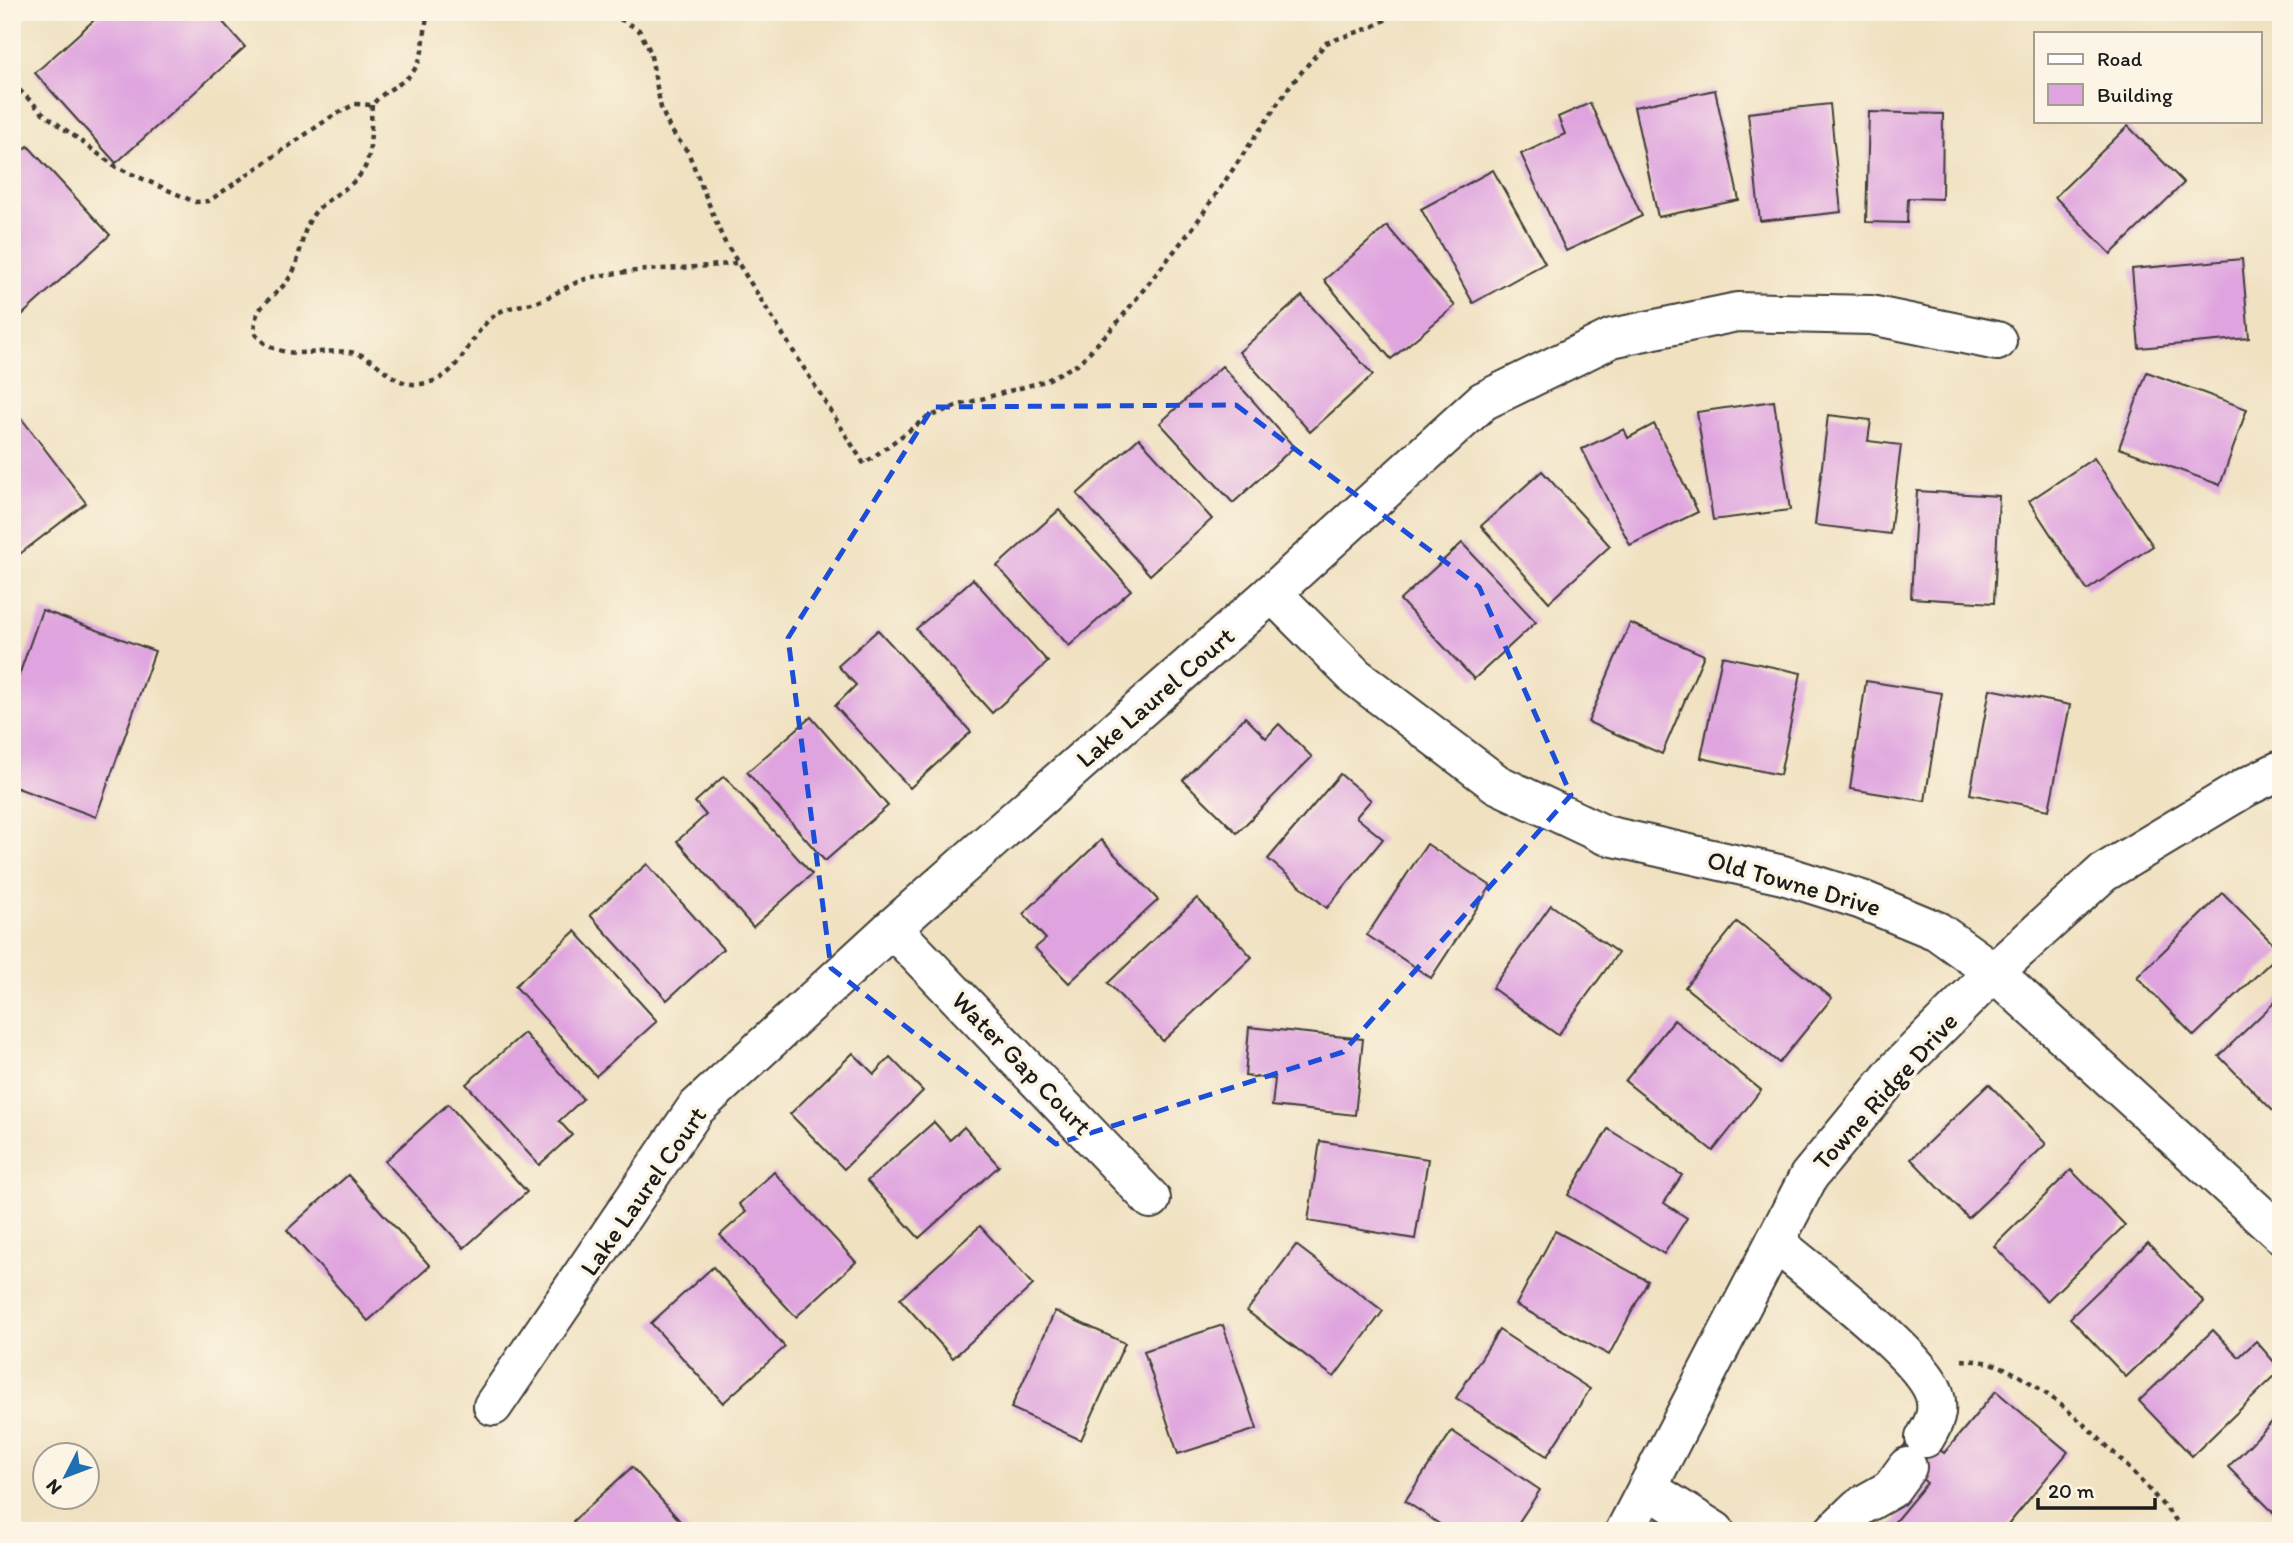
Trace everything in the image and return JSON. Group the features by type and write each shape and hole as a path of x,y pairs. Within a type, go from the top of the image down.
{"street":[{"name":"Lake Laurel Court","path":"493,1406 696,1108 892,928 1272,593 1483,401 1612,338 1737,312 1871,315 1997,341"},
{"name":"Old Towne Drive","path":"1272,593 1356,677 1497,784 1605,835 1783,875 1862,900 1937,932 1994,972 2281,1234"},
{"name":"Towne Ridge Drive","path":"1625,1531 1817,1166 1898,1068 1994,972 2103,873 2246,787 2281,770"},
{"name":"Water Gap Court","path":"892,928 1152,1199"},
{"path":"1775,1242 1913,1359 1934,1392 1937,1419 1891,1489 1859,1507 1834,1531"},
{"path":"1647,1488 1716,1531"}],"path":[{"path":"428,12 423,54 417,68 403,82 383,92 372,105 365,168 346,189 318,208 308,223 291,276 258,309 254,322 255,334 274,350 288,353 357,353 401,383 418,384 437,380 449,372 495,315 514,306 537,302 587,279 660,267 708,267 736,263"},
{"path":"522,12 534,19 600,16 622,20 639,30 650,51 661,108 670,129 688,152 723,239 864,464 926,418 956,406 1045,381 1078,364 1116,323 1195,225 1289,87 1326,43 1372,27 1400,12"},
{"path":"12,83 44,114 116,167 195,202 209,201 331,117 355,104 372,105"},
{"path":"1922,1373 1955,1360 1994,1364 2020,1378 2055,1400 2125,1463 2185,1531"}],"highlighted area":[{"path":"1236,405 1479,587 1571,795 1343,1052 1056,1144 831,968 788,638 933,407"}],"building":[{"path":"103,12 214,12 245,47 116,163 35,73"},
{"path":"1715,90 1739,200 1658,217 1634,107"},
{"path":"1590,103 1642,216 1566,251 1521,154 1565,134 1558,117"},
{"path":"1830,104 1841,212 1760,221 1748,113"},
{"path":"1869,112 1943,114 1942,199 1908,198 1907,223 1866,222"},
{"path":"2128,126 2184,183 2111,254 2055,197"},
{"path":"28,146 110,235 12,324 12,160"},
{"path":"1493,170 1545,263 1473,303 1421,209"},
{"path":"1387,226 1455,306 1391,359 1324,280"},
{"path":"2242,259 2249,338 2139,348 2132,269"},
{"path":"1302,296 1373,375 1310,432 1239,352"},
{"path":"1222,366 1294,447 1233,503 1160,423"},
{"path":"2147,372 2247,409 2220,485 2119,448"},
{"path":"1774,401 1790,510 1713,520 1697,412"},
{"path":"12,406 86,503 12,560"},
{"path":"1828,415 1871,420 1868,441 1901,445 1890,534 1815,525"},
{"path":"1654,424 1698,512 1630,545 1582,449 1624,429 1628,438"},
{"path":"1139,438 1212,519 1150,575 1077,494"},
{"path":"2094,458 2153,546 2087,590 2029,501"},
{"path":"1542,471 1610,546 1549,602 1481,526"},
{"path":"1917,491 1999,496 1994,603 1911,598"},
{"path":"1059,510 1131,590 1069,646 997,566"},
{"path":"1462,543 1536,622 1474,679 1400,600"},
{"path":"973,579 1048,662 992,713 916,629"},
{"path":"42,610 155,651 96,817 12,786 12,695"},
{"path":"1630,623 1704,655 1662,754 1588,722"},
{"path":"878,630 971,732 910,788 835,706 856,685 838,666"},
{"path":"1722,656 1801,673 1780,775 1701,758"},
{"path":"1866,681 1942,693 1925,801 1850,789"},
{"path":"1990,689 2070,705 2049,810 1970,794"},
{"path":"811,717 888,806 825,861 747,772"},
{"path":"1245,717 1266,738 1279,724 1312,757 1237,833 1183,780"},
{"path":"1340,774 1371,800 1356,817 1383,839 1327,908 1268,859"},
{"path":"724,776 812,874 753,927 677,841 706,815 695,802"},
{"path":"1101,840 1158,900 1069,983 1035,948 1046,939 1023,914"},
{"path":"1427,844 1491,886 1431,978 1367,935"},
{"path":"647,864 723,949 667,1000 590,915"},
{"path":"2223,893 2281,952 2194,1036 2137,977"},
{"path":"1197,898 1252,957 1163,1041 1108,983"},
{"path":"1551,905 1618,953 1558,1035 1492,988"},
{"path":"1737,922 1832,998 1779,1063 1685,987"},
{"path":"575,931 657,1021 596,1076 515,986"},
{"path":"2281,996 2281,1111 2277,1115 2219,1056"},
{"path":"1674,1020 1761,1090 1713,1151 1625,1081"},
{"path":"1249,1027 1363,1039 1355,1115 1272,1106 1275,1079 1245,1076"},
{"path":"524,1033 583,1099 559,1121 572,1135 539,1165 466,1084"},
{"path":"853,1053 874,1074 890,1057 923,1091 844,1169 790,1114"},
{"path":"1989,1084 2046,1144 1968,1218 1911,1159"},
{"path":"448,1104 527,1192 464,1248 385,1161"},
{"path":"934,1122 950,1140 964,1127 999,1166 919,1238 867,1181"},
{"path":"1608,1129 1682,1175 1664,1203 1687,1218 1664,1254 1568,1195"},
{"path":"1320,1141 1428,1159 1415,1239 1308,1221"},
{"path":"2071,1170 2125,1225 2047,1301 1994,1246"},
{"path":"774,1172 856,1262 796,1317 720,1235 746,1212 739,1204"},
{"path":"348,1175 430,1266 368,1321 287,1230"},
{"path":"980,1226 1033,1285 953,1358 900,1299"},
{"path":"1555,1231 1648,1281 1609,1355 1516,1305"},
{"path":"2148,1243 2204,1302 2126,1377 2070,1318"},
{"path":"1296,1245 1383,1311 1334,1377 1247,1311"},
{"path":"713,1267 785,1347 723,1403 651,1323"},
{"path":"1055,1311 1125,1343 1081,1440 1011,1408"},
{"path":"1223,1325 1257,1429 1178,1454 1144,1351"},
{"path":"1499,1330 1590,1389 1547,1456 1456,1398"},
{"path":"2213,1330 2239,1357 2256,1341 2281,1370 2192,1456 2139,1401"},
{"path":"1996,1391 2068,1452 2003,1531 1887,1531 1927,1483 1895,1456 1917,1431 1944,1453"},
{"path":"2281,1413 2281,1520 2228,1467"},
{"path":"1452,1431 1540,1490 1513,1531 1450,1531 1405,1501"},
{"path":"632,1467 689,1531 582,1531 573,1521"}]}
